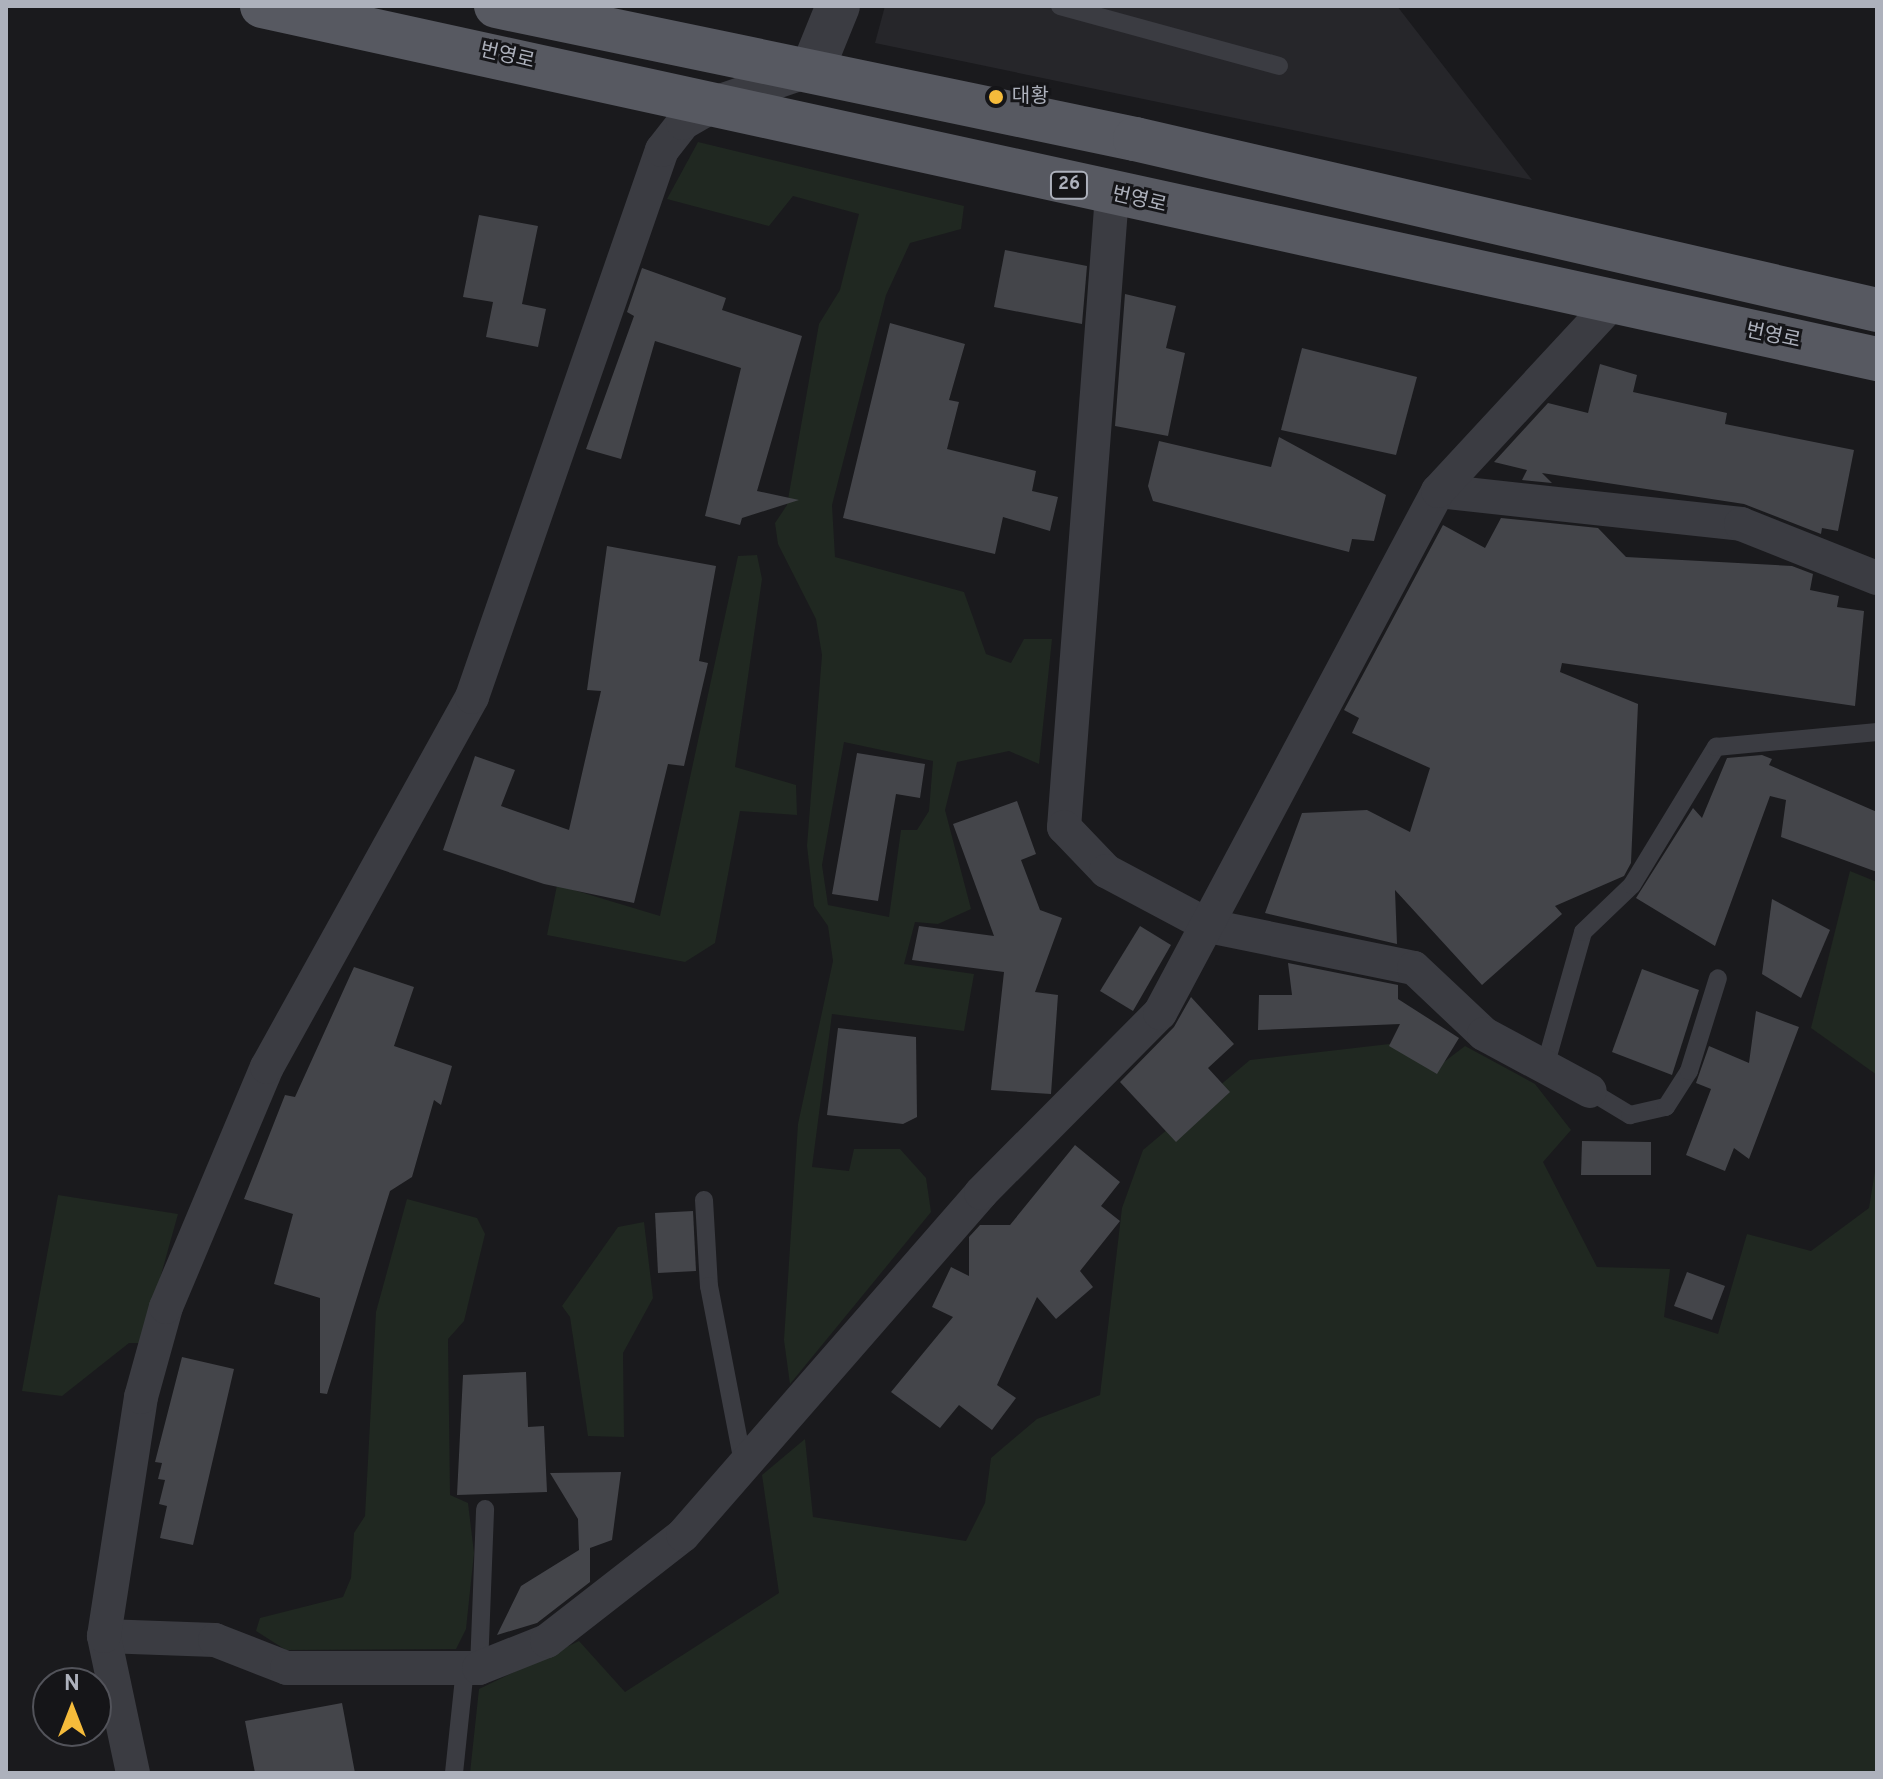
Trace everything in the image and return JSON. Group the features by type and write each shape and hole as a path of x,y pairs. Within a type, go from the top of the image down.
{"main road":[{"name":"번영로","path":"262,6 718,104 1112,195 1877,359"},
{"path":"496,6 812,70 1877,310"}],"street":[{"path":"133,1773 104,1636 141,1397 166,1307 267,1067 472,697 662,150 683,123 718,104 812,70 838,6"},
{"path":"1112,195 1064,827 1106,871 1209,926 1414,968 1484,1034 1546,1063 1590,1091"},
{"path":"104,1636 215,1640 287,1668 472,1668 547,1641 683,1535 981,1193 1160,1013 1438,491 1613,302"},
{"path":"1438,491 1741,524 1877,578"}],"lane":[{"path":"1060,6 1279,66"},
{"path":"1546,1063 1583,932 1632,885 1716,747 1877,732"},
{"path":"1590,1091 1630,1115 1666,1107 1689,1071 1718,978"},
{"path":"704,1200 709,1286 743,1463"},
{"path":"454,1773 472,1668 485,1509"}],"shaded area":[{"path":"885,6 1397,6 1532,180 875,43"},
{"path":"698,142 964,206 961,229 910,243 886,295 832,505 835,557 964,592 986,654 1011,663 1024,639 1052,639 1039,764 1009,751 957,762 945,810 971,909 938,924 915,922 904,964 974,974 964,1031 832,1014 812,1167 849,1171 854,1149 900,1149 926,1178 931,1212 790,1384 784,1340 798,1124 833,961 828,926 814,906 807,846 822,655 816,619 778,544 775,523 787,505 819,324 840,290 859,214 793,196 769,226 667,199","holes":["844,742 933,761 929,811 917,830 901,830 889,917 828,905 822,865"]},
{"path":"757,555 762,579 735,767 796,785 797,815 740,811 715,943 685,962 547,935 557,885 660,916 738,556"},
{"path":"1850,871 1877,882 1877,1075 1811,1028"},
{"path":"1407,1042 1444,1062 1465,1046 1535,1084 1571,1130 1543,1162 1597,1267 1670,1269 1664,1317 1718,1334 1747,1234 1811,1251 1869,1208 1877,1159 1877,1773 470,1773 479,1689 579,1641 625,1692 779,1593 762,1475 805,1439 813,1517 966,1541 985,1503 991,1458 1037,1419 1100,1395 1122,1208 1143,1150 1250,1060"},
{"path":"58,1195 178,1214 142,1343 129,1343 62,1396 22,1391"},
{"path":"407,1199 477,1218 485,1234 464,1321 448,1339 450,1495 468,1503 474,1553 466,1629 456,1649 286,1650 256,1631 260,1618 343,1597 351,1578 354,1533 365,1516 376,1312"},
{"path":"644,1222 653,1298 623,1353 624,1437 588,1436 570,1317 562,1306 618,1227"}],"building":[{"path":"479,215 538,226 522,304 546,309 538,347 486,337 493,302 463,297"},
{"path":"1005,250 1087,266 1082,324 994,307"},
{"path":"642,268 726,298 722,310 802,336 757,491 799,500 742,518 740,525 705,516 741,368 655,341 621,459 586,449 634,316 627,312"},
{"path":"1125,294 1176,306 1166,348 1185,353 1168,436 1115,426"},
{"path":"890,323 965,344 949,400 959,402 947,449 1036,471 1032,491 1058,497 1050,531 1003,517 995,554 843,518"},
{"path":"1302,348 1417,377 1396,455 1281,430"},
{"path":"1600,364 1637,375 1633,392 1727,413 1725,424 1854,450 1838,531 1822,528 1821,534 1744,504 1542,473 1552,483 1522,480 1527,470 1494,462 1548,403 1588,413"},
{"path":"1279,437 1386,495 1374,541 1352,539 1349,552 1153,501 1148,486 1159,441 1271,467"},
{"path":"1501,518 1598,528 1626,557 1792,566 1813,574 1810,590 1839,596 1837,607 1864,611 1855,706 1562,663 1560,672 1638,704 1631,863 1624,876 1555,906 1562,914 1482,985 1395,890 1397,944 1265,913 1302,813 1367,810 1410,832 1430,768 1352,733 1359,718 1344,710 1443,525 1485,548"},
{"path":"607,546 716,566 699,661 708,663 684,766 668,764 634,903 544,884 443,850 475,756 515,770 501,806 569,830 601,691 587,690"},
{"path":"857,753 925,764 920,798 896,794 878,901 832,894"},
{"path":"1762,755 1772,759 1769,765 1877,812 1877,872 1781,837 1786,800 1770,796 1715,946 1636,898 1693,808 1702,818 1727,758"},
{"path":"1017,801 1036,854 1021,860 1040,910 1062,918 1035,992 1058,995 1051,1094 991,1090 1004,972 912,960 919,926 994,936 953,824"},
{"path":"1772,899 1830,930 1801,998 1762,974"},
{"path":"1140,926 1171,945 1133,1011 1100,991"},
{"path":"1288,963 1398,985 1398,999 1459,1038 1437,1074 1389,1046 1400,1024 1258,1030 1259,995 1292,995"},
{"path":"354,967 414,987 394,1046 452,1066 441,1105 434,1100 412,1177 390,1191 327,1394 320,1393 320,1298 274,1284 293,1214 244,1199 285,1095 295,1097"},
{"path":"1642,969 1699,990 1672,1075 1612,1052"},
{"path":"1191,997 1234,1044 1208,1068 1230,1092 1176,1142 1120,1082 1174,1027"},
{"path":"1756,1011 1799,1027 1749,1159 1734,1148 1725,1171 1686,1155 1711,1089 1696,1083 1709,1046 1749,1063"},
{"path":"838,1028 916,1037 917,1117 903,1124 827,1115"},
{"path":"1582,1141 1651,1142 1651,1175 1581,1175"},
{"path":"1075,1145 1120,1182 1101,1206 1120,1221 1080,1271 1093,1287 1056,1319 1037,1297 997,1385 1016,1398 992,1430 959,1405 940,1428 891,1392 953,1317 932,1307 951,1267 969,1276 969,1237 980,1225 1010,1225"},
{"path":"693,1211 696,1271 658,1273 655,1213"},
{"path":"1687,1272 1725,1286 1712,1320 1674,1306"},
{"path":"182,1357 234,1369 193,1545 160,1538 167,1506 159,1504 165,1480 158,1479 162,1463 155,1462"},
{"path":"526,1372 528,1427 544,1426 547,1492 457,1495 463,1375"},
{"path":"621,1472 612,1540 590,1548 590,1582 537,1623 497,1635 521,1586 579,1550 578,1519 550,1473"},
{"path":"342,1703 355,1773 255,1773 245,1721"}],"place":[{"name":"대황","path":"996,97"}]}
